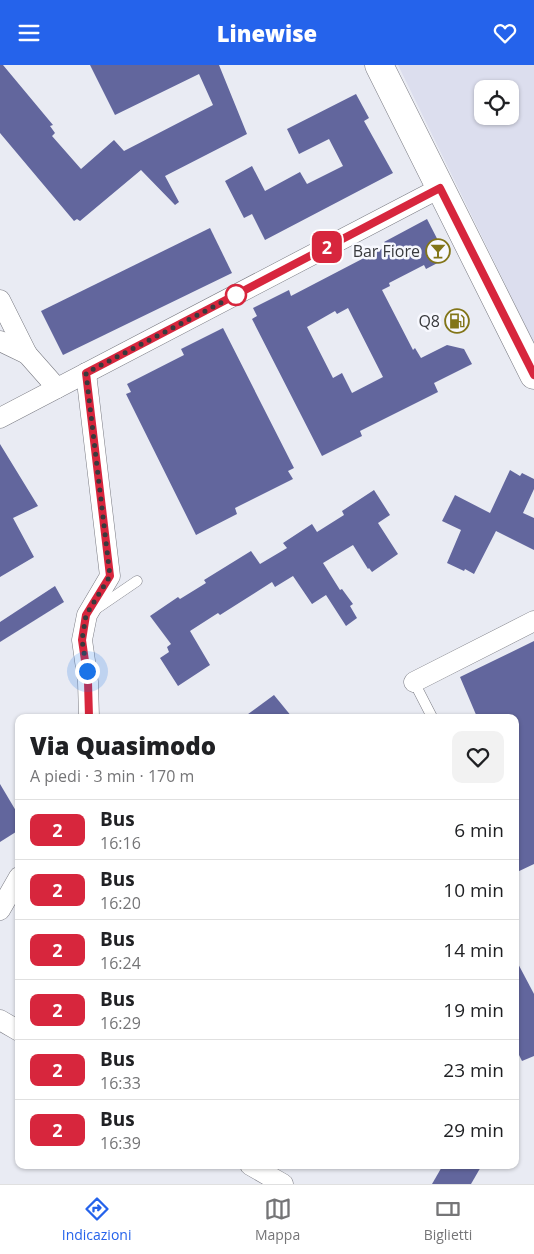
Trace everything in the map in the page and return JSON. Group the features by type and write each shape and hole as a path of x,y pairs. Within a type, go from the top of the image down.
{"main road":[{"path":"379,65 534,375"}],"street":[{"path":"0,418 440,188"},
{"path":"0,300 27,354 57,388"},
{"path":"0,341 27,354"},
{"path":"86,373 110,576 86,615 82,640 88,682 89,714"},
{"path":"414,682 534,621"},
{"path":"0,910 15,884"},
{"path":"0,1020 15,1029"},
{"path":"257,1169 283,1184"}],"lane":[{"path":"86,615 137,581"},
{"path":"414,682 430,714"}],"shaded area":[{"path":"398,65 534,65 534,343"}],"building":[{"path":"0,65 3,65 53,125 50,126 55,133 52,136 81,169 114,140 124,151 213,105 199,74 115,115 90,65 219,65 247,134 165,176 179,202 175,205 141,170 80,221 77,219 74,221 0,133"},
{"path":"356,94 369,118 364,121 393,173 265,240 252,214 244,218 225,181 252,166 265,191 300,172 307,184 343,166 329,139 299,154 287,129"},
{"path":"427,219 447,258 426,269 424,265 389,283 390,286 382,290 413,350 415,348 421,358 447,345 464,349 472,364 434,383 438,392 360,431 362,436 322,456 252,319 257,316 253,308 289,290 291,296 387,246 384,242","holes":["348,308 383,377 352,393 342,373 333,378 307,327 335,311 337,314"]},
{"path":"210,228 232,273 63,355 41,311"},
{"path":"223,328 294,468 288,471 293,479 235,508 237,514 196,535 126,394 131,392 127,384 184,355 181,349"},
{"path":"0,444 38,506 13,518 34,557 0,577"},
{"path":"510,470 520,476 522,473 534,479 534,489 523,513 534,518 534,550 496,531 474,574 447,563 461,530 442,521 455,495 490,513"},
{"path":"374,490 390,515 378,523 398,554 372,572 368,569 353,545 323,563 340,590 342,589 353,604 350,606 357,618 346,626 326,595 312,604 293,576 275,587 272,582 220,615 218,613 190,631 210,665 178,686 160,658 169,652 167,647 171,644 150,616 178,597 180,599 206,583 204,580 251,551 260,564 287,548 283,543 312,524 317,532 344,515 342,511"},
{"path":"55,586 64,602 0,642 0,622"},
{"path":"534,641 534,864 519,871 519,714 476,714 460,677"},
{"path":"274,695 290,714 248,714"},
{"path":"0,784 15,809 15,833 0,842"},
{"path":"519,966 534,994 534,1056 522,1061 519,1055"},
{"path":"441,1169 480,1169 471,1184 432,1184"}],"bus line":[{"name":"2","path":"89,714 88,682 82,640 86,615 110,576 86,373 440,188 534,375"}],"place":[{"name":"Bar Fiore","path":"438,251"},
{"name":"Q8","path":"457,321"}],"route":[{"path":"87,671 82,640 86,615 110,576 86,373 236,295"}]}
